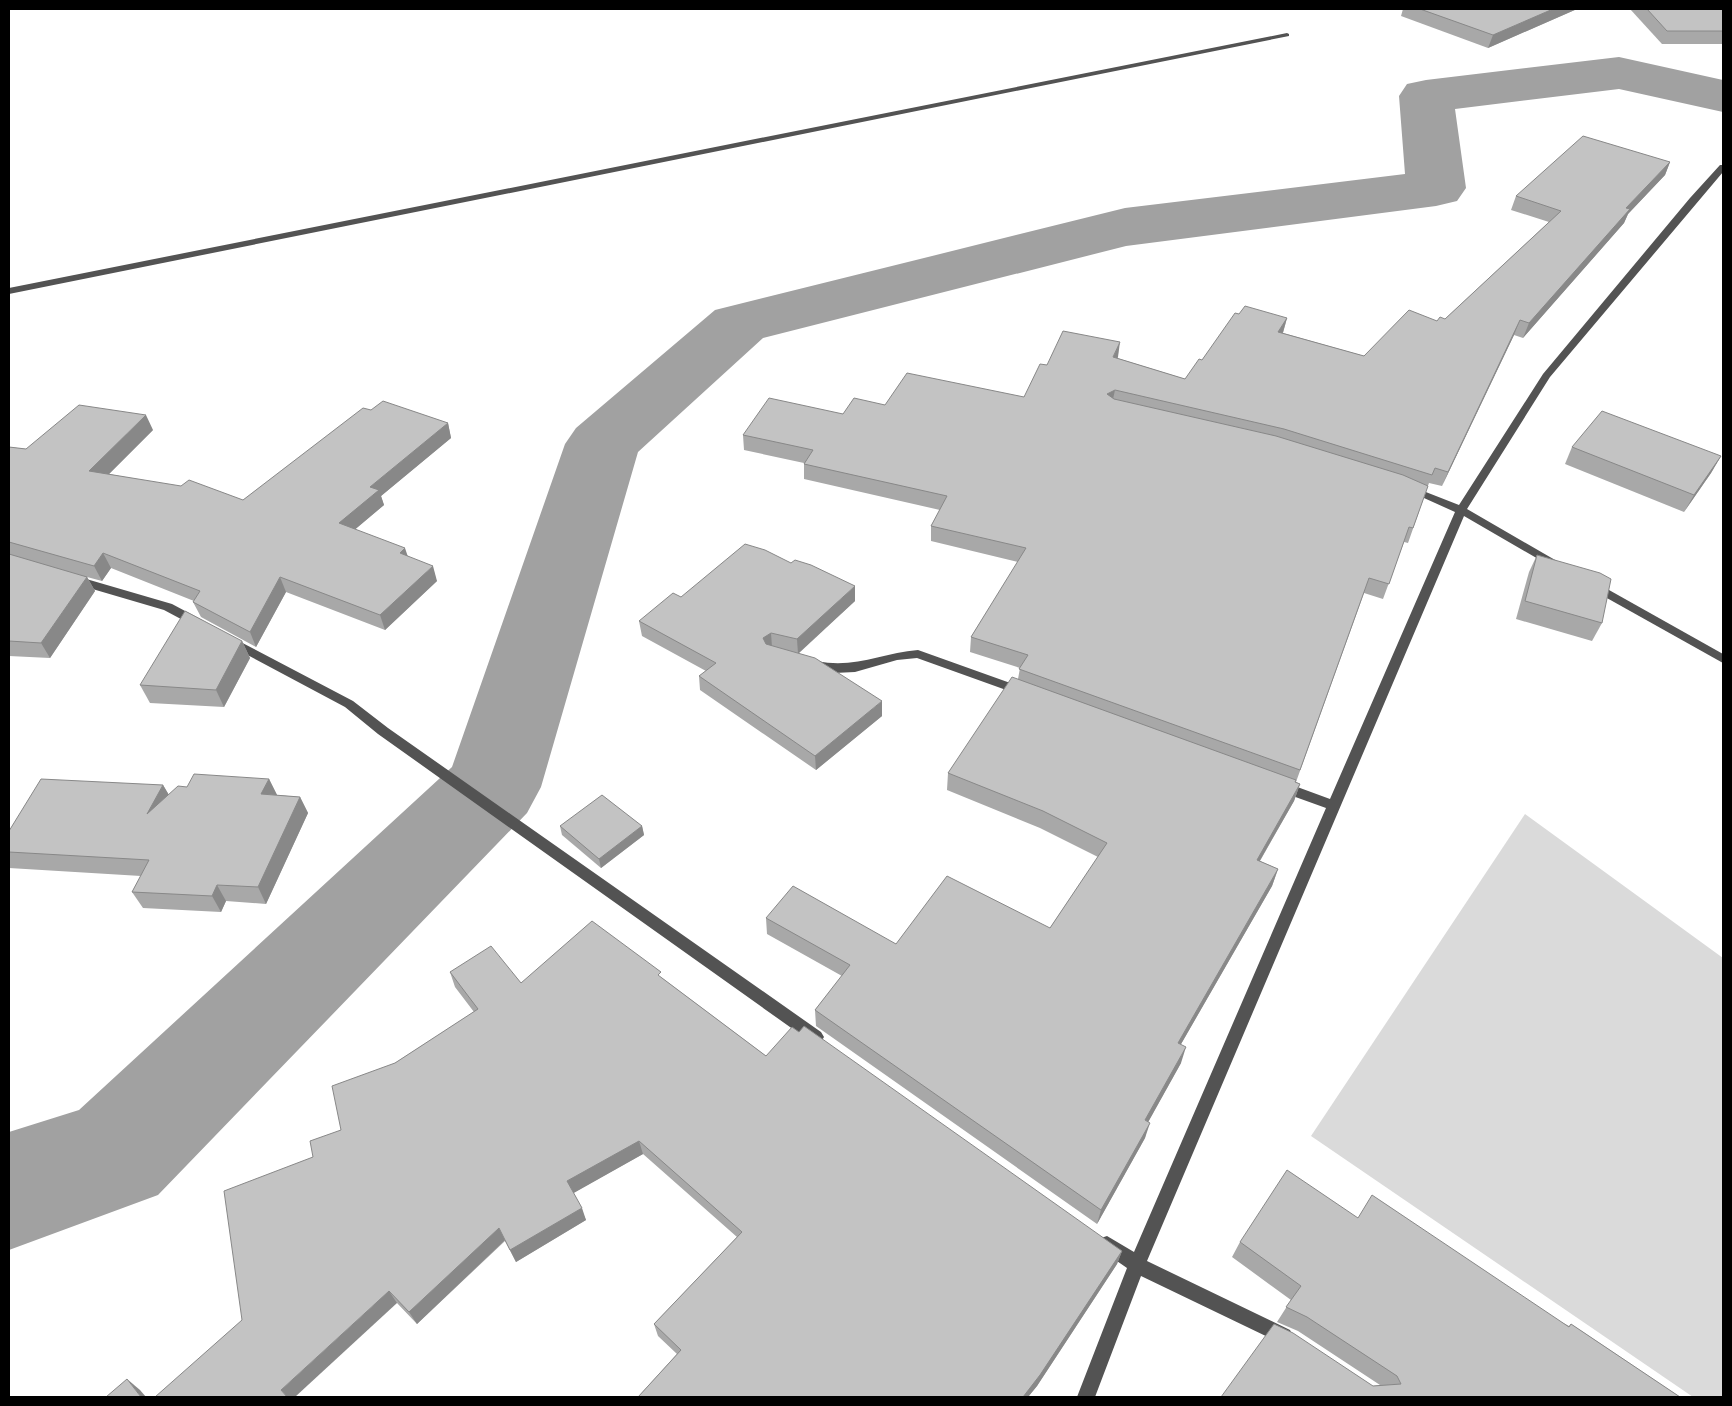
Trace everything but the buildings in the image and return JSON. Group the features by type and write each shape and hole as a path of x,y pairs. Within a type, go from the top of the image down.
{"street":[{"path":"9,291 1288,34"},
{"path":"1086,1397 1137,1265 1461,510 1546,376 1693,200 1723,168"},
{"path":"1402,486 1461,510 1562,568"},
{"path":"65,576 168,607 349,704 383,731 829,1047"},
{"path":"1579,577 1723,659"},
{"path":"807,663 834,670 855,668 897,656 918,654 1029,694"},
{"path":"1268,781 1333,805"},
{"path":"1097,1236 1137,1265 1299,1344"}],"shaded area":[{"path":"1525,814 1723,958 1723,1397 1693,1397 1311,1136"}],"waterway":[{"path":"9,1191 116,1155 493,787 603,444 739,324 1125,227 1436,188 1426,96 1619,73 1723,96"}]}
